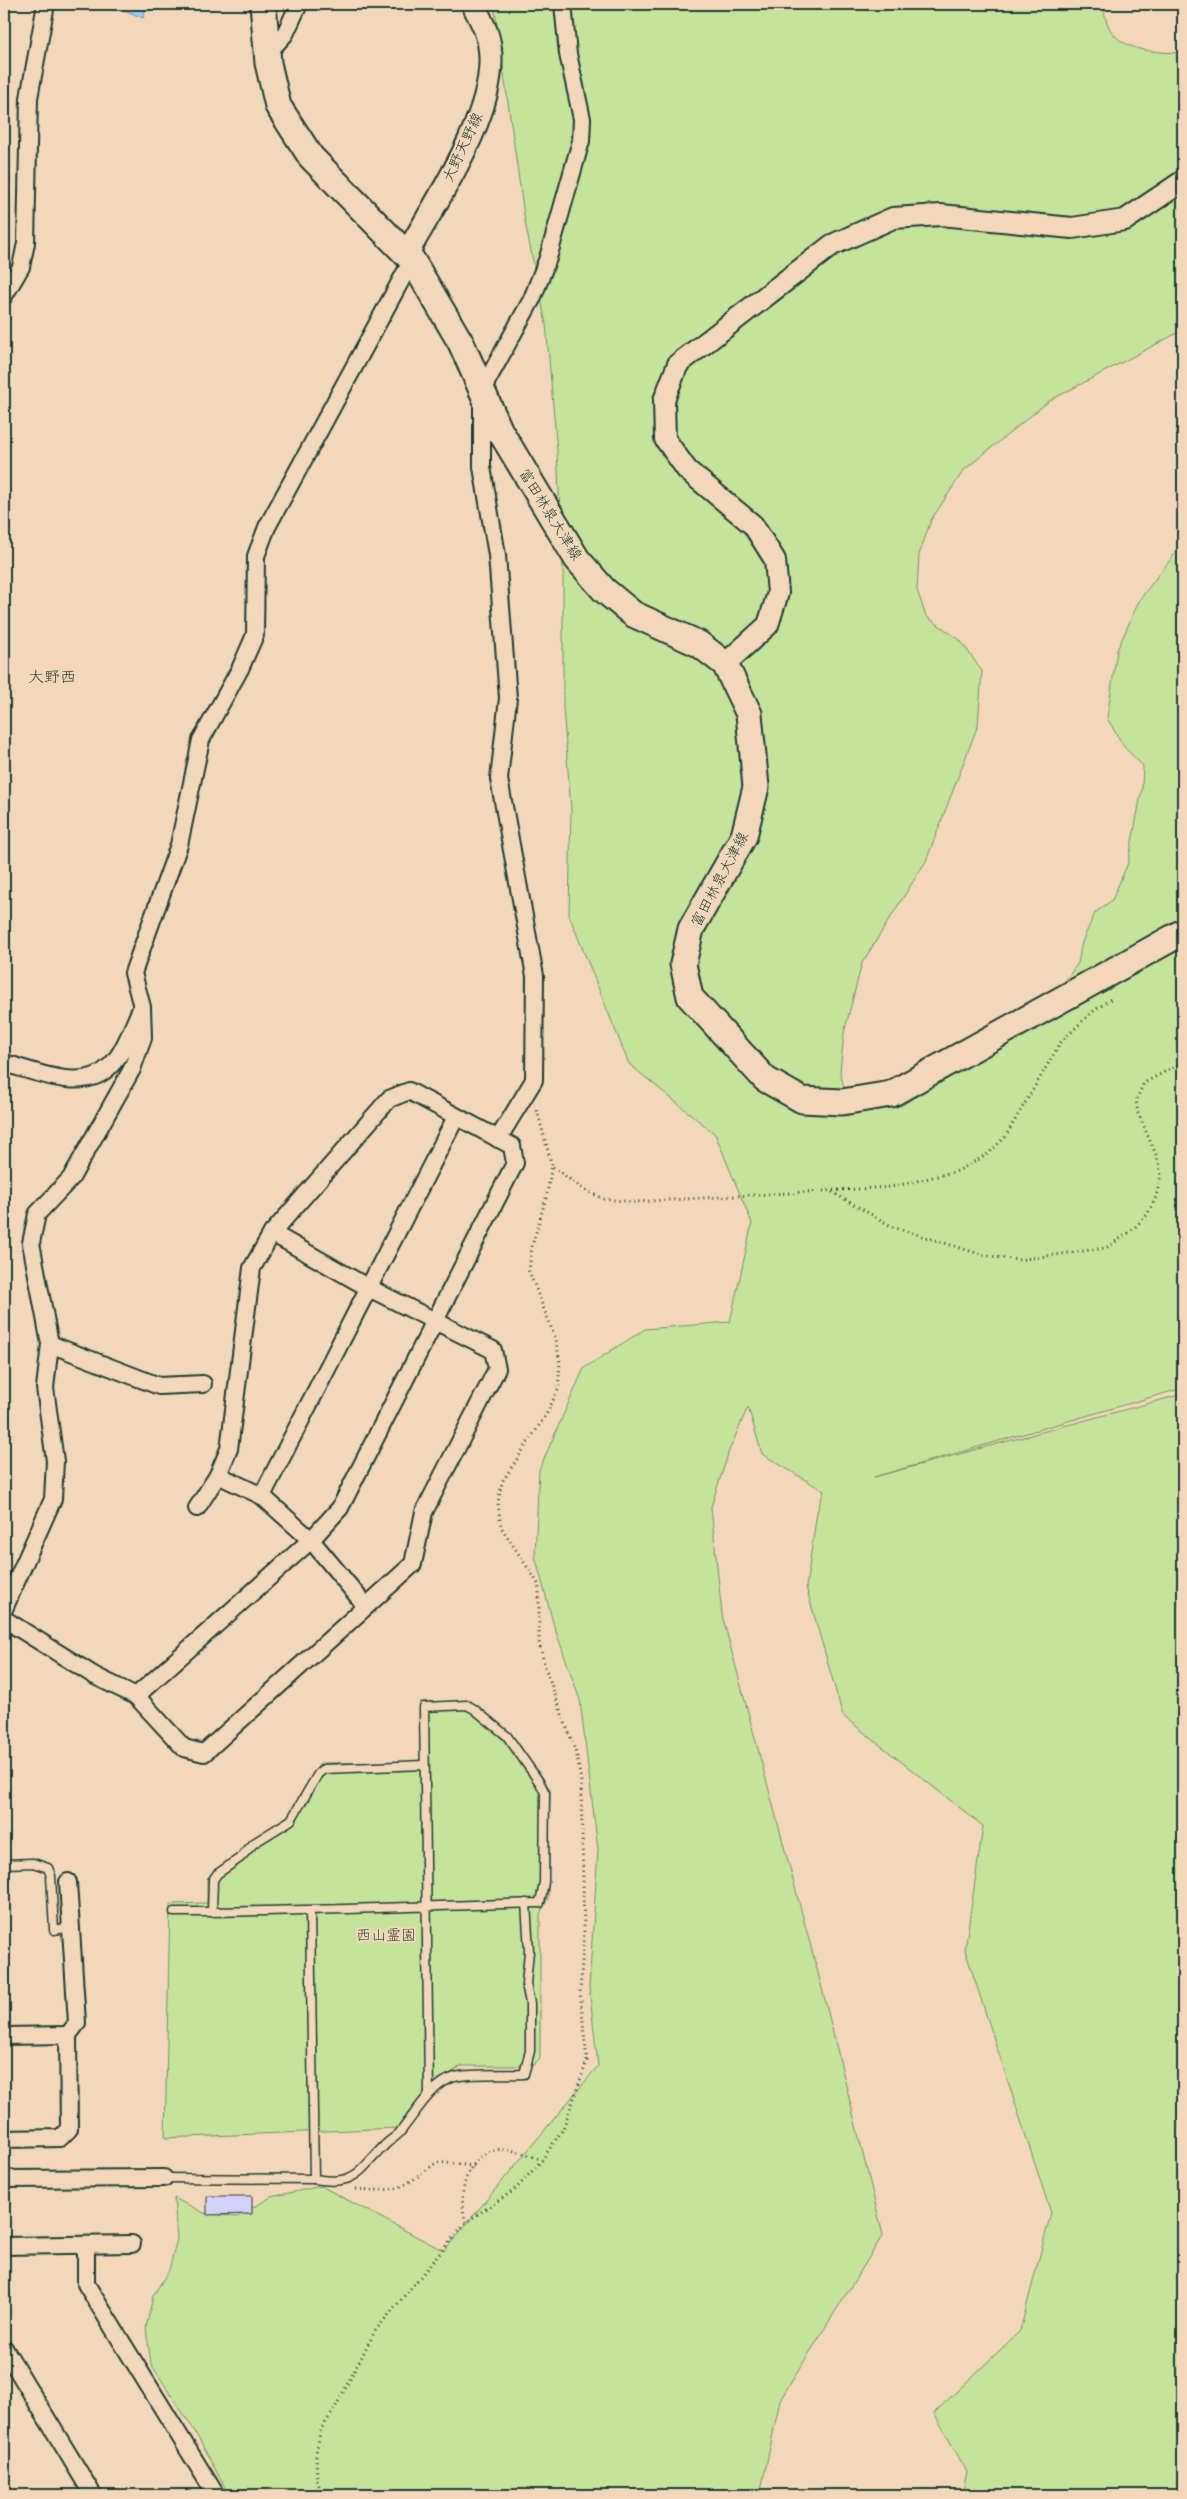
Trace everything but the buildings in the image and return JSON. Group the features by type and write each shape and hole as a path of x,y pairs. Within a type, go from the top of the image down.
{"main road":[{"name":"富田林泉大津線","path":"263,4 267,54 278,106 311,157 409,258 461,343 500,431 577,559 604,590 633,614 698,644 725,664 749,714 756,787 744,836 691,929 683,964 690,997 765,1079 802,1100 842,1102 891,1094 1183,932"},
{"name":"大野天野線","path":"409,258 476,124 487,89 491,50 485,28 473,4"}],"street":[{"path":"4,296 21,267 26,243 29,98 46,4"},
{"path":"267,54 285,34 299,4"},
{"path":"498,1139 534,1080 536,976 499,780 508,698 497,555 482,467 482,390 532,300 545,267 582,141 582,119 568,54 564,4"},
{"path":"725,664 768,625 778,593 775,560 753,525 686,470 665,439 664,400 678,364 832,245 893,218 942,215 1072,228 1125,220 1183,181"},
{"path":"4,1609 53,1499 55,1461 45,1388 50,1344 31,1243 37,1214 71,1178 132,1069 143,1038 142,1006 133,973 179,845 201,740 240,669 255,634 256,556 264,534 409,258"},
{"path":"4,1063 74,1080 94,1077 110,1067 123,1047 142,1006"},
{"path":"136,1696 311,1540 340,1508 515,1163 512,1146 409,1091 389,1099 272,1233 252,1268 229,1449 218,1475 197,1508"},
{"path":"262,1496 456,1117"},
{"path":"4,1618 95,1676 136,1696 184,1748 204,1752 412,1564 424,1512 497,1369 493,1350 368,1287 272,1233"},
{"path":"50,1344 159,1386 203,1384"},
{"path":"218,1475 262,1496 311,1540 365,1605"},
{"path":"4,2139 60,2138 70,2128 68,2035 78,2024 68,1882"},
{"path":"4,2036 68,2035"},
{"path":"4,2179 164,2178"},
{"path":"4,2246 132,2244"},
{"path":"86,2245 86,2284 216,2495"},
{"path":"4,2348 93,2495"}],"lane":[{"path":"174,1912 310,1911 425,1908 540,1903 544,1882 545,1793 507,1736 467,1705 424,1706 425,1908 429,2094"},
{"path":"212,1912 213,1880 217,1874 240,1858 254,1843 291,1820 318,1774 324,1769 424,1765"},
{"path":"4,1864 33,1862 48,1868 51,1876 54,1930 71,1927"},
{"path":"164,2178 314,2179 332,2182 350,2179 371,2162 384,2146 400,2132 429,2094 454,2077 524,2074 530,2051 530,2003 526,1984 529,1951 526,1903"},
{"path":"310,1911 314,2179"}],"path":[{"path":"552,1166 583,1189 604,1199 634,1202 891,1187 958,1170 988,1154 1005,1137 1061,1042 1091,1013 1119,993"},
{"path":"831,1191 893,1227 983,1255 1017,1260 1106,1248 1130,1232 1147,1215 1156,1198 1161,1175 1157,1157 1138,1113 1136,1100 1144,1083 1183,1062"},
{"path":"322,2495 317,2481 316,2453 321,2429 333,2412 375,2331 466,2222 516,2189 542,2160 563,2129 587,2061 580,1992 584,1932 581,1782 577,1756 545,1667 539,1642 539,1585 501,1527 498,1502 502,1482 546,1415 558,1390 560,1363 556,1340 529,1271 532,1246 546,1198 552,1166 538,1118 534,1080"},
{"path":"466,2222 463,2212 464,2180 487,2152 504,2150 528,2154 542,2160"},
{"path":"332,2182 340,2188 388,2191 405,2186 437,2162 474,2166"}],"green space":[{"path":"494,4 1106,4 1104,11 1107,23 1120,40 1139,49 1183,53 1183,330 1049,401 964,470 931,520 919,555 917,590 926,616 960,640 982,671 978,725 926,861 862,963 844,1033 840,1072 844,1087 863,1098 901,1106 980,1056 1061,987 1078,963 1082,942 1095,913 1112,900 1128,863 1142,789 1143,766 1124,747 1107,718 1117,650 1140,599 1183,543 1183,1388 874,1477 1183,1394 1183,2495 962,2495 967,2472 934,2413 1020,2331 1051,2213 965,1950 983,1826 843,1716 806,1587 817,1512 824,1491 762,1454 748,1407 729,1451 711,1507 722,1615 822,1988 883,2235 780,2400 760,2495 229,2495 194,2430 151,2364 146,2328 153,2296 169,2270 177,2239 174,2198 204,2213 237,2217 271,2197 321,2186 444,2251 598,2066 589,1987 598,1850 580,1700 554,1626 535,1556 539,1470 584,1368 645,1329 730,1322 752,1223 715,1134 629,1064 569,915 571,809 563,707 563,571 557,452 546,324 525,222"},
{"name":"西山霊園","path":"420,1702 473,1703 506,1729 550,1789 548,1898 540,1914 540,2058 532,2066 461,2066 433,2085 398,2128 165,2138 170,1904 207,1903 207,1878 288,1817 320,1763 421,1762"}],"water":[{"path":"121,4 147,4 143,18 124,10"}],"district":[{"name":"大野西","path":"52,676"}]}
